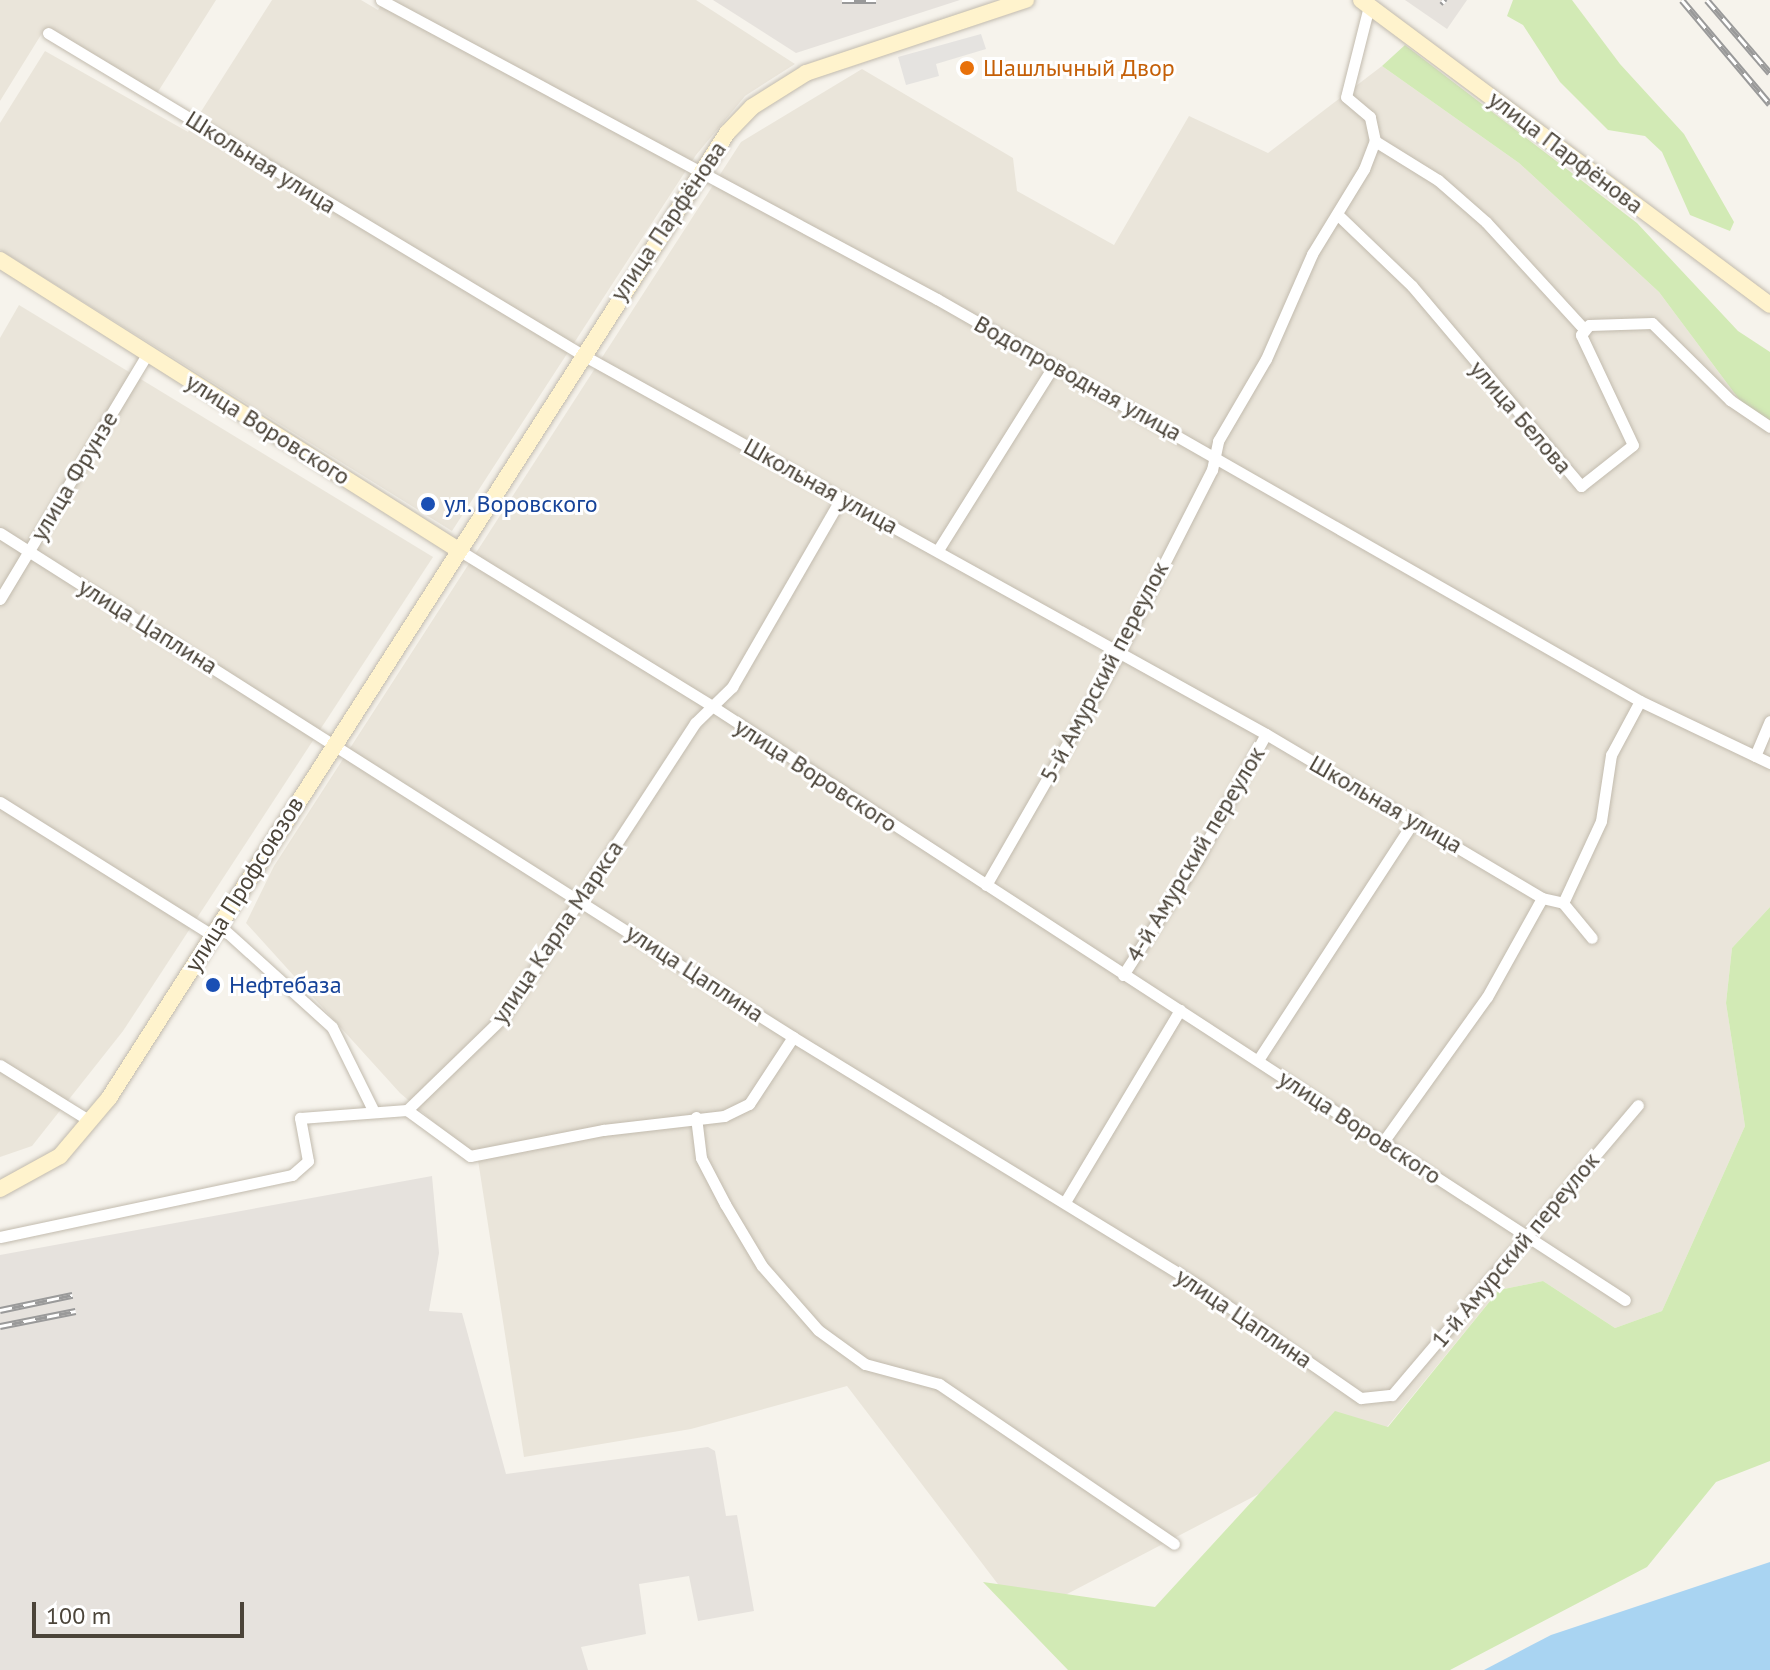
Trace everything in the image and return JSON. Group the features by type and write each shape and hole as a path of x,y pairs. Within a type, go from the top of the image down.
{"main road":[{"name":"улица Парфёнова","path":"457,549 699,169 752,107 806,73 1026,0"},
{"name":"улица Парфёнова","path":"1365,3 1770,305"},
{"name":"улица Воровского","path":"0,260 457,549"},
{"name":"улица Профсоюзов","path":"0,1189 60,1156 90,1121 216,930 457,549"}],"street":[{"name":"Водопроводная улица","path":"381,0 699,169 1054,365 1640,701 1770,763"},
{"path":"1365,3 1346,97 1370,117 1375,141 1438,180 1486,222 1583,328 1652,323 1730,400 1770,427"},
{"name":"Школьная улица","path":"48,33 581,354 1266,734 1415,819 1542,898 1563,903"},
{"name":"5-й Амурский переулок","path":"986,885 1116,651 1216,456 1218,441 1266,359 1312,254 1375,141"},
{"name":"улица Белова","path":"1337,214 1412,286 1581,486 1633,445 1581,335 1583,328"},
{"name":"улица Фрунзе","path":"0,599 148,353"},
{"path":"938,550 1054,365"},
{"name":"улица Карла Маркса","path":"407,1110 504,1016 695,723 732,687 841,498"},
{"name":"улица Цаплина","path":"0,533 582,900 793,1037 1199,1286 1361,1398 1376,1401 1392,1395"},
{"name":"улица Воровского","path":"457,549 712,706 1625,1300"},
{"path":"1592,938 1563,903 1601,821 1611,755 1640,701"},
{"path":"1755,756 1770,721"},
{"name":"4-й Амурский переулок","path":"1123,975 1198,858 1266,734"},
{"path":"0,802 216,930 332,1027 373,1110"},
{"path":"1258,1060 1415,819"},
{"path":"1383,1142 1487,997 1542,898"},
{"path":"1065,1202 1180,1010"},
{"path":"0,1237 292,1175 308,1161 300,1118 373,1110 407,1110 470,1156 696,1117 724,1116 749,1104 793,1037"},
{"path":"0,1065 90,1121"},
{"name":"1-й Амурский переулок","path":"1392,1395 1638,1105"},
{"path":"696,1117 701,1158 725,1204 762,1266 818,1330 865,1364 939,1384 1174,1544"}],"shaded area":[{"path":"0,0 216,0 154,98 44,30 0,101"},
{"path":"272,0 361,0 378,10 384,0 696,0 795,64 745,96 696,155 452,531 0,250 0,123 45,51 188,132"},
{"path":"713,0 960,0 796,53"},
{"path":"1405,0 1467,0 1447,29"},
{"path":"981,34 986,49 936,64 939,76 906,85 898,57"},
{"path":"1382,66 1519,163 1659,292 1741,402 1770,423 1770,907 1732,948 1726,1003 1745,1126 1662,1311 1615,1328 1543,1281 1499,1290 1387,1427 1023,1617 847,1386 691,1429 524,1457 478,1160 400,1093 246,923 274,866 741,142 862,69 1013,158 1017,191 1114,245 1189,116 1268,153"},
{"path":"19,305 433,557 123,1031 32,1146 0,1157 0,338"},
{"path":"432,1176 439,1253 429,1311 462,1313 506,1474 708,1447 715,1451 726,1516 737,1515 754,1611 698,1621 689,1576 639,1584 646,1634 581,1647 588,1670 0,1670 0,1255"}],"green space":[{"path":"1513,0 1572,0 1620,64 1684,134 1734,222 1730,231 1690,215 1662,152 1645,136 1608,130 1560,82 1523,25 1507,16"},
{"path":"1405,45 1637,223 1738,331 1770,352 1770,423 1741,402 1659,292 1519,163 1382,66"},
{"path":"1770,907 1770,1461 1716,1482 1647,1567 1450,1670 1068,1670 983,1582 1155,1607 1335,1411 1388,1427 1499,1290 1543,1281 1615,1328 1662,1311 1745,1126 1726,1003 1732,948"}],"water":[{"path":"1770,1562 1770,1670 1484,1670 1551,1635"}],"railway":[{"path":"842,0 876,0"},
{"path":"1442,0 1445,3"},
{"path":"1682,0 1770,104"},
{"path":"1707,0 1770,73"},
{"path":"0,1310 72,1295"},
{"path":"0,1326 76,1311"}],"place":[{"name":"Шашлычный Двор","path":"967,68"},
{"name":"ул. Воровского","path":"428,504"},
{"name":"Нефтебаза","path":"213,985"}]}
